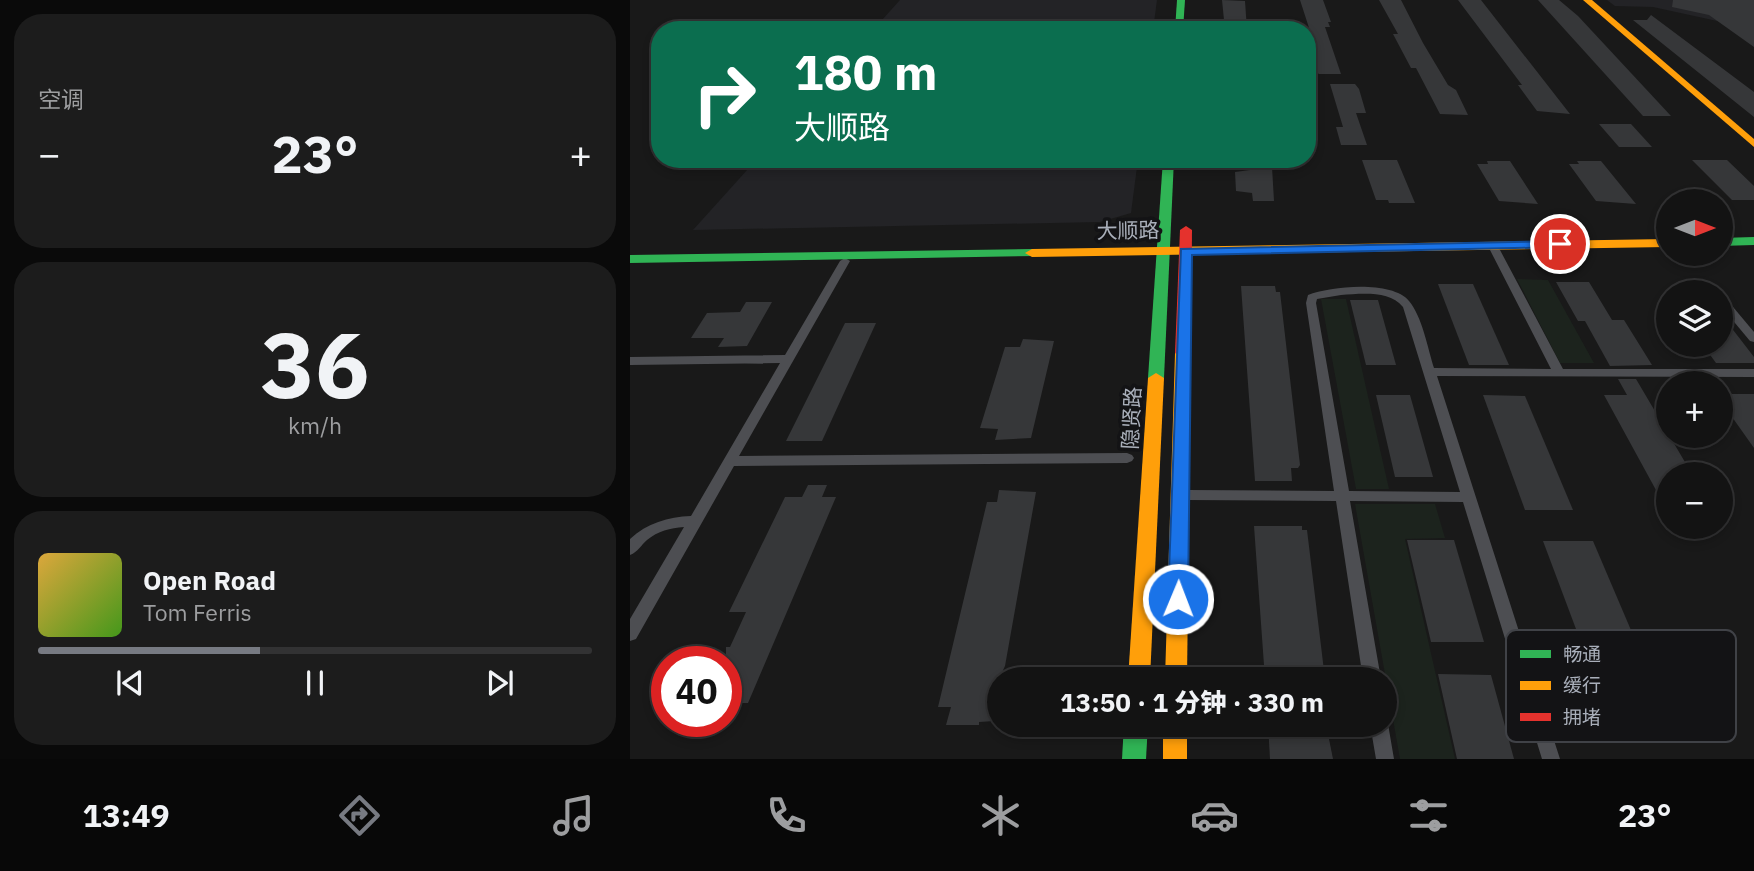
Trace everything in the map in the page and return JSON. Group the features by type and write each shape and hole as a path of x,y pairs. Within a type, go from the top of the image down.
{"street":[{"path":"1180,21 1181,0"},
{"path":"1194,21 1195,0"},
{"path":"1587,0 1754,144"},
{"name":"隐贤路","path":"1140,667 1168,168"},
{"path":"1176,667 1186,212"},
{"path":"1733,229 1754,229"},
{"name":"大顺路","path":"1185,245 1656,230"},
{"path":"1733,242 1754,241"},
{"name":"大顺路","path":"630,245 1656,243"},
{"name":"大顺路","path":"630,259 1162,245"},
{"path":"1134,759 1135,737"},
{"path":"1175,737 1175,759"}],"lane":[{"path":"1496,250 1559,372"},
{"path":"630,634 845,261"},
{"path":"1370,667 1312,297 1328,292 1398,296 1410,310 1511,630"},
{"path":"1733,314 1754,339"},
{"path":"630,361 787,359"},
{"path":"1430,372 1754,373"},
{"path":"730,461 1127,458"},
{"path":"1186,495 1470,497"},
{"path":"630,549 653,527 672,521 695,521"},
{"path":"1381,737 1385,759"},
{"path":"1546,742 1551,759"}],"shaded area":[{"path":"900,0 1157,0 1154,21 881,21"},
{"path":"1607,0 1754,0 1754,29 1653,7 1615,6"},
{"path":"749,168 1137,168 1131,213 1100,222 693,230"},
{"path":"1517,279 1548,280 1594,363 1560,363"},
{"path":"1321,299 1346,299 1389,489 1356,489"},
{"path":"1355,504 1435,504 1445,538 1405,539 1455,759 1400,759 1396,737 1397,667 1384,667"}],"building":[{"path":"1222,0 1245,1 1246,21 1224,21"},
{"path":"1300,0 1323,0 1331,22 1328,22 1330,27 1325,27 1341,74 1316,72 1316,21 1307,21"},
{"path":"1379,0 1401,0 1423,43 1448,85 1456,90 1468,115 1440,114 1416,68 1411,68 1393,34 1398,34"},
{"path":"1458,0 1481,0 1570,114 1537,111 1518,85 1522,85"},
{"path":"1538,0 1559,0 1578,16 1671,116 1643,116"},
{"path":"1673,0 1754,0 1754,47 1709,15 1672,7"},
{"path":"1651,15 1754,92 1754,117 1633,20 1647,20"},
{"path":"1330,84 1355,84 1359,89 1366,113 1356,113 1367,145 1341,145 1336,127 1343,127"},
{"path":"1599,124 1631,124 1652,147 1619,147"},
{"path":"1362,160 1397,160 1415,203 1376,200"},
{"path":"1692,160 1727,160 1754,186 1754,200 1733,200 1733,189 1721,189"},
{"path":"1487,161 1510,161 1538,204 1499,201 1477,164 1488,164"},
{"path":"1577,161 1601,161 1636,204 1596,201 1569,164 1579,164"},
{"path":"1272,168 1274,201 1253,201 1252,193 1236,191 1235,172"},
{"path":"1556,282 1589,282 1612,320 1624,320 1652,365 1610,366 1585,321 1578,321"},
{"path":"1438,284 1473,284 1509,365 1469,365"},
{"path":"1241,286 1275,286 1276,292 1280,292 1300,465 1298,468 1291,468 1292,481 1255,481"},
{"path":"1350,300 1378,300 1396,365 1366,365"},
{"path":"746,302 772,302 747,346 718,347 724,338 691,338 707,313 740,312"},
{"path":"845,323 876,323 822,441 786,441"},
{"path":"1733,330 1754,357 1754,363 1716,363 1712,357 1733,357"},
{"path":"1023,339 1054,341 1031,438 995,440 998,429 980,428 1005,347 1020,347"},
{"path":"1618,379 1636,379 1656,413 1656,448 1677,448 1685,462 1656,462 1656,490 1604,395 1627,395"},
{"path":"1733,394 1754,394 1754,448 1733,418"},
{"path":"1376,395 1410,395 1433,477 1395,477"},
{"path":"1483,395 1525,396 1573,510 1525,510"},
{"path":"808,485 827,485 822,497 836,497 748,703 742,703 742,646 730,646 746,612 729,612 785,497 802,497"},
{"path":"999,490 1036,492 1005,666 987,667 987,722 979,722 979,725 946,725 951,707 938,707 987,502 997,502"},
{"path":"1254,526 1302,526 1302,530 1307,530 1324,667 1264,667"},
{"path":"1407,540 1454,540 1484,642 1431,642"},
{"path":"1543,541 1593,541 1631,630 1576,630"},
{"path":"1438,674 1491,675 1506,730 1506,742 1509,742 1514,759 1457,759"},
{"path":"1269,737 1329,737 1333,759 1270,759"}],"traffic: fast":[{"path":"1180,21 1181,0"},
{"path":"1156,378 1168,168"},
{"path":"1733,242 1754,241"},
{"path":"630,259 1032,253"},
{"path":"1134,759 1135,737"}],"traffic: slow":[{"path":"1587,0 1754,144"},
{"path":"1032,253 1656,243"},
{"path":"1176,667 1183,353"},
{"path":"1140,667 1156,378"},
{"path":"1175,737 1175,759"}],"traffic: jam":[{"path":"1183,353 1186,230"}],"route":[{"path":"1178,599 1185,251 1560,244"}]}
